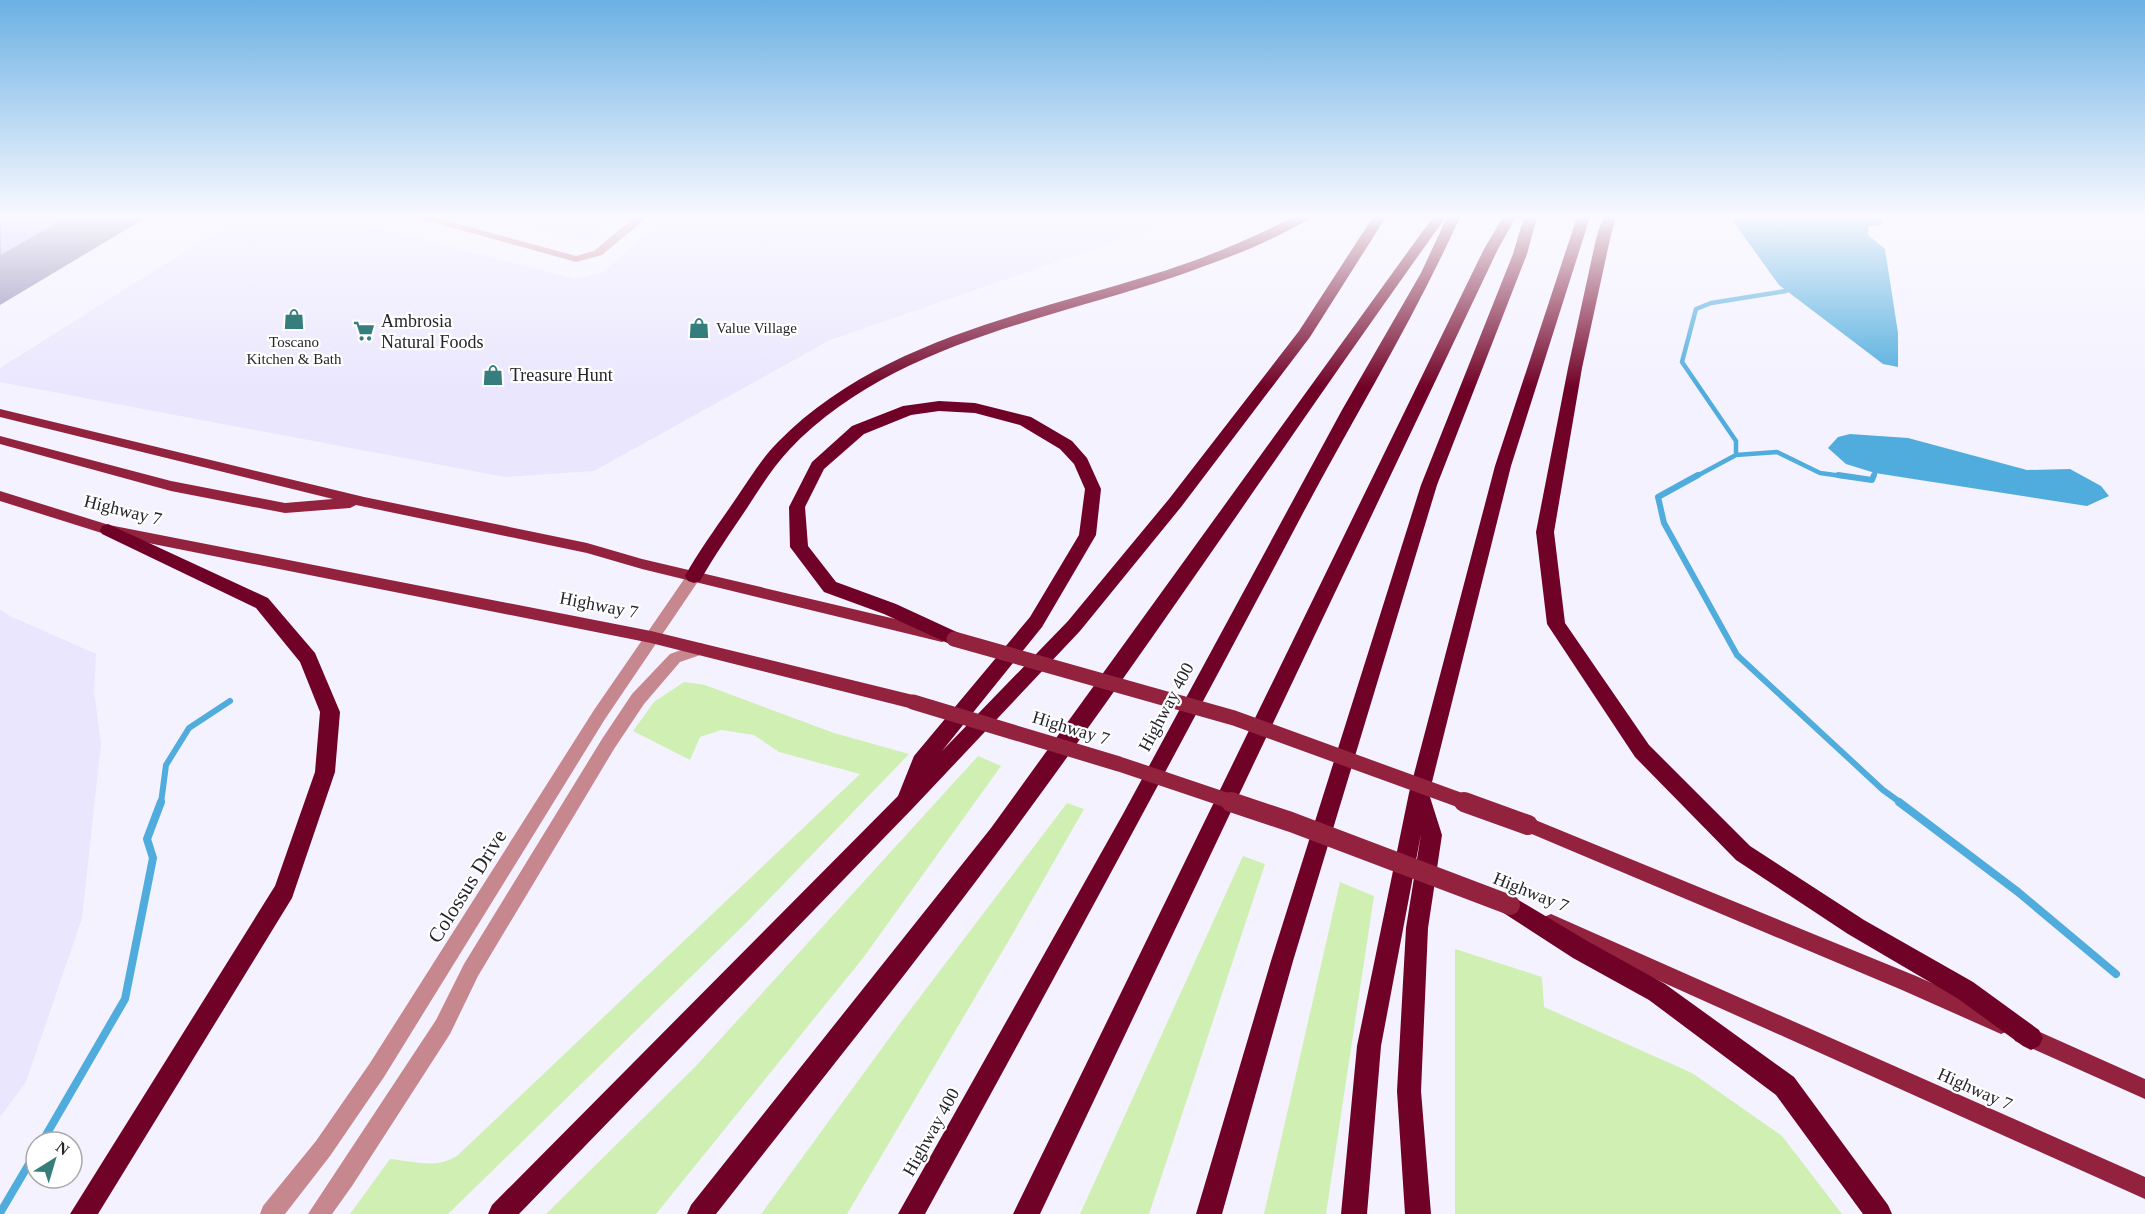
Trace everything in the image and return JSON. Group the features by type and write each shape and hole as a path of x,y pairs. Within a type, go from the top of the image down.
{"highway":[{"path":"694,576 761,473 790,440 845,398 904,363 983,332 1166,274"},
{"path":"501,1214 906,802 1074,626 1168,512 1305,334 1344,274"},
{"path":"700,1214 998,835 1311,399 1397,274"},
{"name":"Highway 400","path":"911,1214 1130,821 1350,410 1428,274"},
{"path":"1026,1214 1479,274"},
{"path":"1209,1214 1282,961 1429,485 1512,274"},
{"path":"1354,1214 1369,1046 1419,793 1503,466 1566,274"},
{"path":"1595,274 1545,532 1556,624 1642,752 1743,853 1856,927 1965,990 2031,1038"},
{"path":"906,802 921,762 1036,622 1087,535 1093,489 1081,462 1066,445 1025,421 975,408 939,406 908,410 858,430 818,466 797,507 799,547 830,587 890,609 954,639"},
{"path":"83,1214 284,891 325,772 330,712 308,658 262,603 108,530"},
{"path":"1418,1214 1409,1091 1417,928 1432,835 1419,793"},
{"path":"1510,905 1581,950 1657,992 1785,1086 1879,1214"}],"main road":[{"path":"0,413 364,502 587,548 954,639 1234,718 1528,825 1909,983 2145,1089"},
{"path":"0,440 171,486 285,508 364,502"},
{"name":"Highway 7","path":"0,496 108,530 651,637 913,702 1119,764 1291,822 1510,905 2145,1188"}],"street":[{"name":"Colossus Drive","path":"271,1214 328,1142 380,1066 612,694 694,576"},
{"path":"319,1214 345,1179 443,1027 471,970 608,744 638,699 675,658 701,650"}],"shaded area":[{"path":"150,274 555,274 576,279 599,274 1022,274 830,340 594,471 505,477 0,382 0,368"},
{"path":"0,609 10,616 96,654 94,691 101,744 82,918 26,1082 0,1117"}],"green space":[{"path":"684,682 705,685 834,733 909,754 745,924 448,1214 350,1214 390,1159 434,1163 450,1160 458,1155 860,774 779,752 754,735 721,730 700,737 690,760 633,731 654,702"},
{"path":"978,756 1001,766 863,958 656,1214 546,1214 695,1067"},
{"path":"1067,803 1084,809 847,1214 761,1214 901,1022"},
{"path":"1243,856 1265,864 1149,1214 1080,1214"},
{"path":"1340,882 1374,896 1326,1214 1264,1214"},
{"path":"1455,949 1542,977 1544,1007 1692,1073 1782,1136 1842,1214 1455,1214"}],"water":[{"path":"1771,274 1889,274 1898,333 1898,367 1883,364 1779,285"},
{"path":"1850,434 1908,438 2027,470 2070,469 2101,486 2109,496 2087,506 1875,473 1846,464 1828,448 1838,437"}],"waterway":[{"path":"1736,455 1736,441 1682,362 1696,309 1711,303 1786,291"},
{"path":"1736,455 1777,452 1820,473 1849,477"},
{"path":"1695,477 1736,455"},
{"path":"1698,475 1658,497 1664,523 1737,655 1883,790 1901,803"},
{"path":"1838,475 1872,480 1874,475"},
{"path":"161,803 166,765 189,728 230,701"},
{"path":"49,1130 125,999 153,858 147,839 161,802"},
{"path":"1899,802 2018,892 2116,974"},
{"path":"0,1213 24,1172"}],"place":[{"name":"Toscano Kitchen & Bath","path":"294,319"},
{"name":"Value Village","path":"699,328"},
{"name":"Ambrosia Natural Foods","path":"364,331"},
{"name":"Treasure Hunt","path":"493,375"}]}
